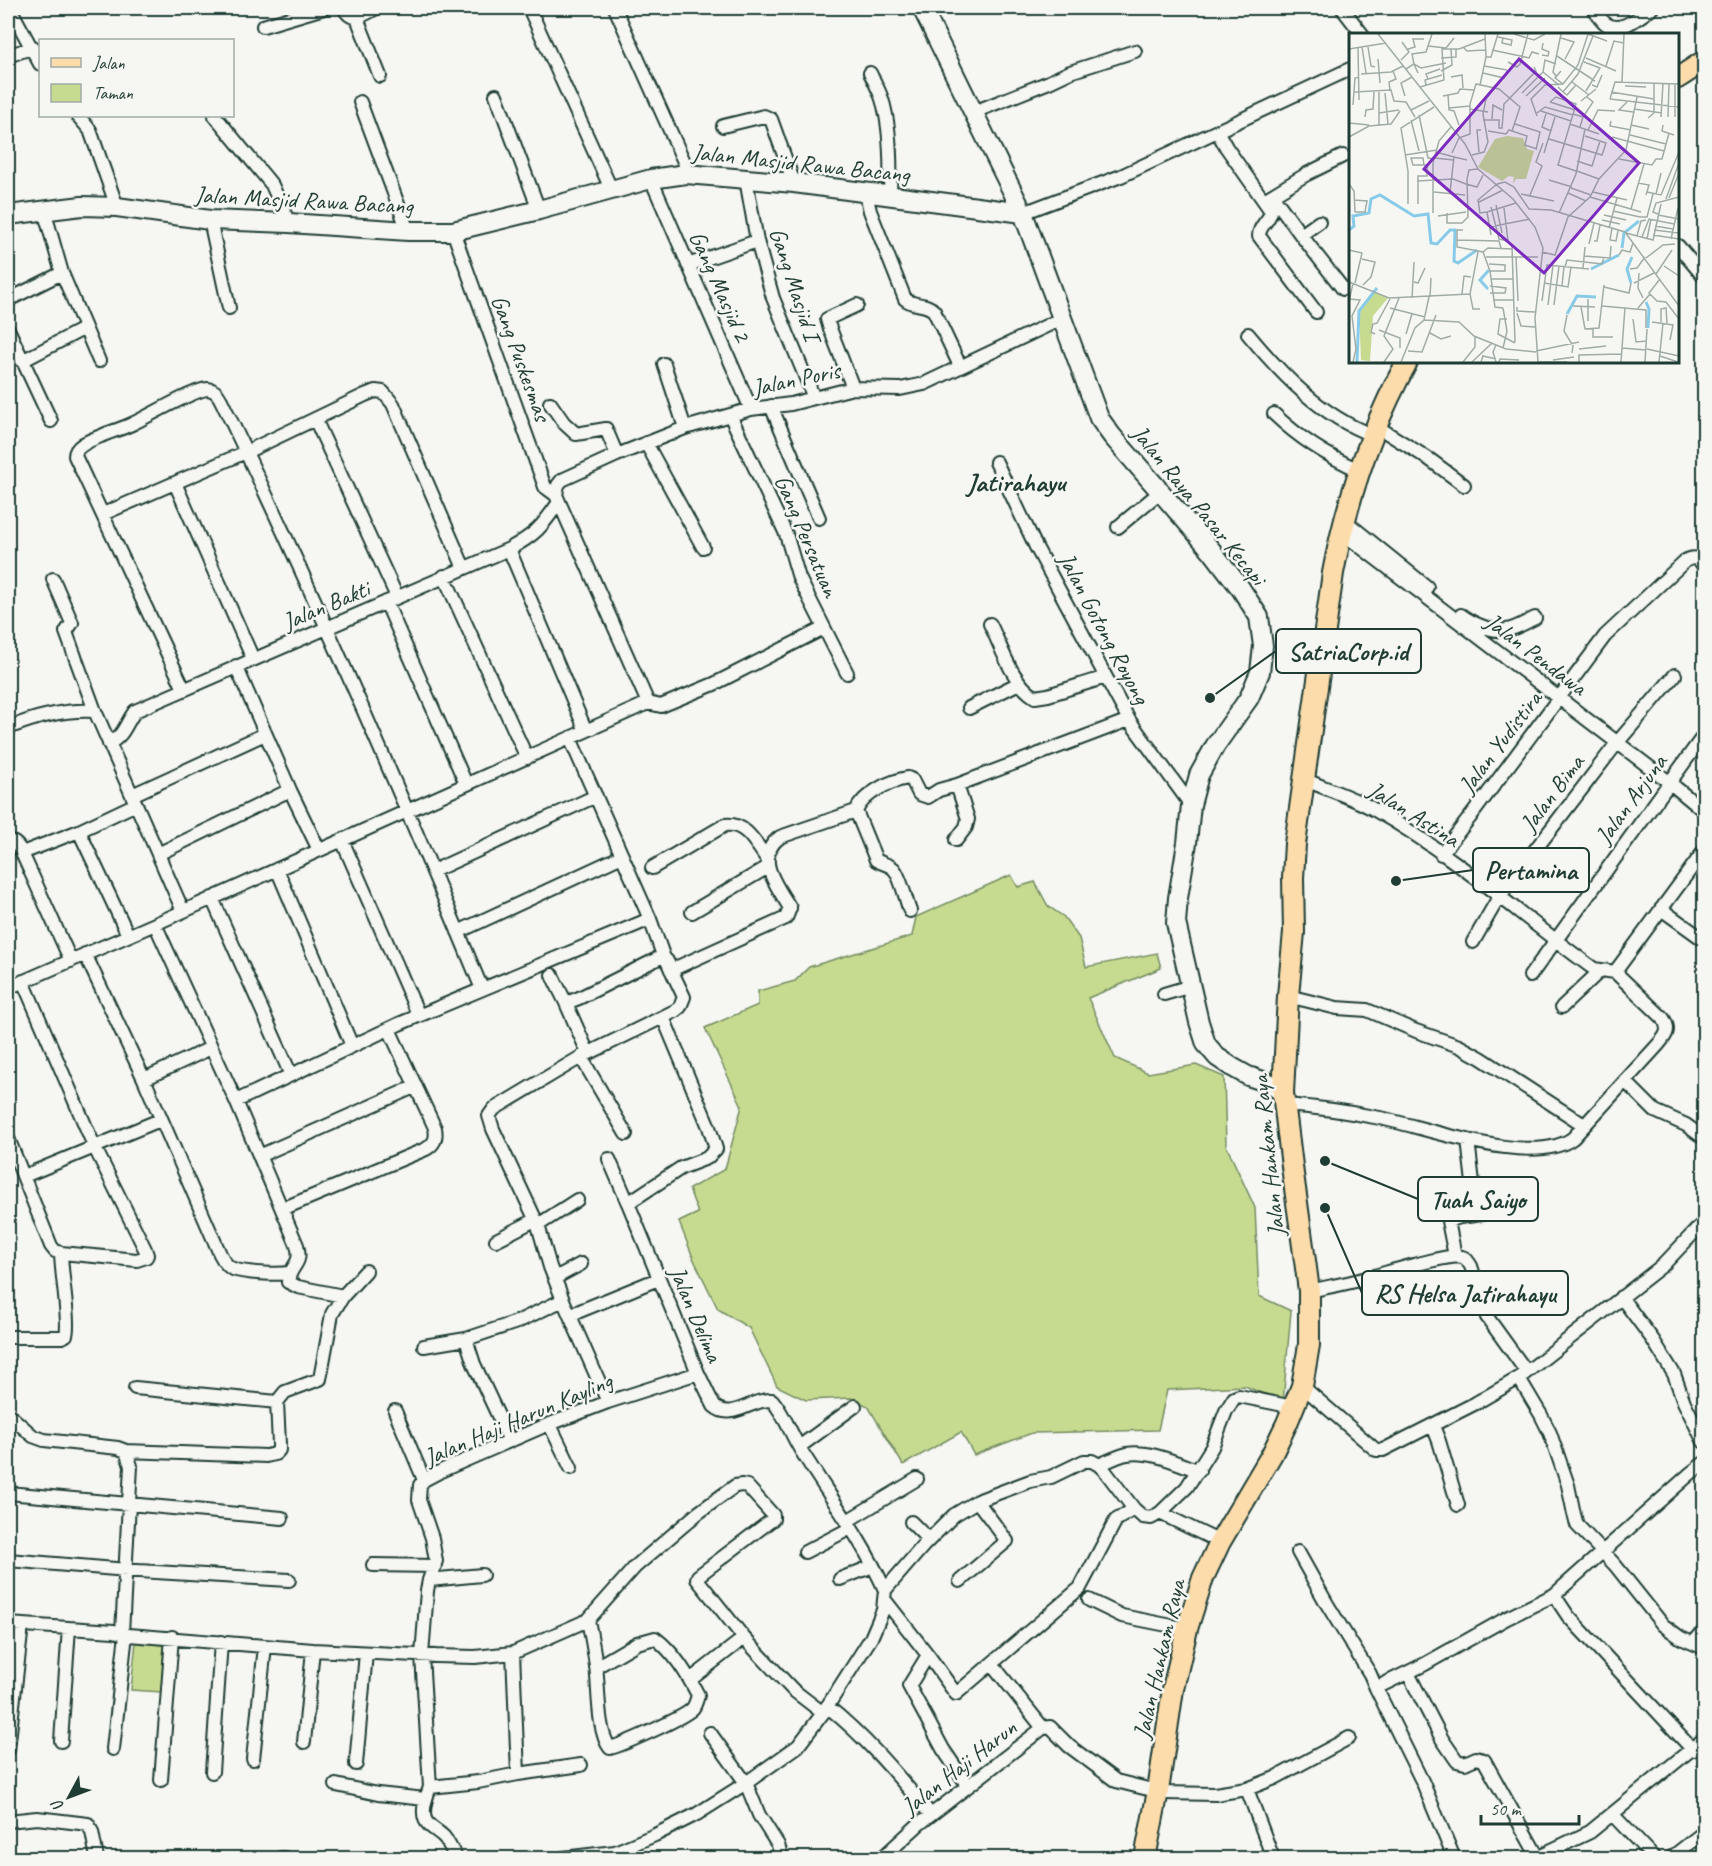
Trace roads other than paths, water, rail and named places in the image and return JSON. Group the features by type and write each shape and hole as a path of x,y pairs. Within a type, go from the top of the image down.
{"main road":[{"path":"1679,77 1704,61"},
{"name":"Jalan Hankam Raya","path":"1145,1858 1158,1791 1173,1689 1187,1629 1203,1578 1220,1542 1272,1454 1302,1386 1309,1346 1309,1291 1280,1089 1294,932 1295,844 1333,573 1342,526 1374,430 1407,363"}],"street":[{"path":"10,8 39,62"},
{"path":"264,26 324,8"},
{"path":"344,8 347,14 357,18 376,8"},
{"path":"529,8 612,190"},
{"path":"615,8 685,164 686,174"},
{"path":"1342,8 1361,33"},
{"path":"1593,8 1610,27 1619,27 1652,8"},
{"name":"Jalan Raya Pasar Kecapi","path":"928,10 1023,213 1099,418 1112,436 1200,536 1241,589 1259,617 1263,646 1257,680 1249,698 1215,746 1199,775 1191,805 1176,922 1206,1044 1232,1067 1280,1089"},
{"path":"357,18 380,76"},
{"path":"8,56 33,47"},
{"path":"974,112 1070,72 1136,51"},
{"name":"Jalan Masjid Rawa Bacang","path":"8,215 82,206 117,207 210,220 408,231 453,231 651,179 686,174 794,183 1023,213 1121,176 1349,69"},
{"path":"870,73 882,100 887,128 891,163 890,195"},
{"path":"495,95 539,210"},
{"path":"360,102 408,231"},
{"path":"723,126 764,116 771,119 794,183"},
{"path":"79,117 90,130 117,207"},
{"path":"215,117 272,185 289,223"},
{"path":"1217,131 1241,169 1301,235 1343,290"},
{"path":"1268,198 1343,156"},
{"name":"Gang Masjid 2","path":"651,179 751,409"},
{"name":"Gang Masjid I","path":"746,179 757,241 773,298 814,398"},
{"path":"866,193 870,211 905,299 913,304 930,307 934,311 960,366"},
{"path":"1268,198 1270,217 1259,230 1259,236 1316,312"},
{"path":"44,210 62,273 99,361"},
{"path":"210,220 229,308"},
{"path":"1301,235 1319,222"},
{"name":"Gang Puskesmas","path":"453,231 545,487 557,498 648,703"},
{"path":"688,265 757,241"},
{"path":"1679,248 1704,277"},
{"path":"8,300 62,273"},
{"path":"853,388 827,319 857,305"},
{"name":"Jalan Poris","path":"557,498 558,485 562,480 685,428 751,409 792,404 853,388 911,388 1061,319"},
{"path":"22,361 85,328"},
{"path":"8,329 51,421"},
{"path":"1248,334 1274,366 1303,393 1353,428 1374,430 1429,459 1464,485"},
{"path":"664,364 685,428"},
{"path":"184,689 75,456 75,451 90,441 209,389 217,393 327,627 408,810 482,989"},
{"path":"103,513 246,452 365,395 375,391 383,392 393,404 464,568"},
{"path":"550,403 564,423 576,434 606,429 617,455"},
{"path":"771,406 819,518"},
{"path":"1274,414 1294,433 1322,452 1359,470"},
{"name":"Gang Persatuan","path":"730,415 786,534 799,578 847,673"},
{"path":"315,419 392,599 466,784"},
{"path":"646,443 703,547"},
{"name":"Jalan Gotong Royong","path":"996,462 1036,547 1129,720 1191,805"},
{"path":"175,483 253,659"},
{"path":"1118,527 1160,492"},
{"name":"Jalan Bakti","path":"109,744 123,733 135,711 508,549 543,526 557,498"},
{"path":"1342,526 1468,620 1485,627 1508,630 1535,618"},
{"name":"Jalan Pendawa","path":"1342,526 1704,811"},
{"path":"508,549 586,731"},
{"name":"Jalan Yudistira","path":"1441,854 1605,636 1685,561 1691,558 1700,562"},
{"path":"444,576 527,758"},
{"path":"53,579 72,623 66,632 95,711 183,911"},
{"path":"990,624 1019,683 1035,697 1106,677"},
{"path":"8,988 648,703 661,706 714,684 824,628"},
{"path":"236,666 319,850"},
{"name":"Jalan Bima","path":"1473,942 1499,897 1617,743 1675,675"},
{"path":"969,708 1019,683"},
{"path":"8,728 27,720 62,712 95,711"},
{"path":"910,912 896,871 876,860 856,811 865,797 900,779 908,778 912,780 919,794 928,797 939,790 1129,720"},
{"path":"22,853 79,831 134,800 265,734"},
{"name":"Jalan Arjuna","path":"1530,976 1704,735"},
{"path":"570,738 650,919 664,958 684,997 683,1002 680,1008 585,1055 494,1109 489,1116 536,1222 563,1300 609,1402"},
{"name":"Jalan Astina","path":"1303,779 1368,807 1441,854 1593,969 1616,972"},
{"path":"956,840 966,827 968,819 957,785"},
{"path":"158,854 290,790"},
{"path":"433,870 596,796"},
{"path":"767,863 768,850 772,843 780,837 856,811"},
{"path":"652,868 725,825 731,824 744,829 767,863 790,908 786,918 672,970"},
{"path":"79,831 128,935"},
{"path":"342,840 419,1016"},
{"path":"8,841 14,842 22,853 71,961"},
{"path":"1280,1089 1468,1140 1521,1149 1539,1149 1566,1143 1625,1081 1668,1030 1663,1018 1616,972 1704,851"},
{"path":"458,932 622,856"},
{"path":"692,912 767,863"},
{"path":"277,869 352,1046"},
{"path":"212,898 291,1074"},
{"path":"1661,909 1704,940"},
{"path":"236,1101 389,1029 650,919"},
{"path":"155,924 236,1101 300,1255 289,1273 288,1282 343,1296"},
{"path":"85,954 144,1079 160,1120 226,1264 232,1269 289,1273"},
{"path":"566,1003 655,959 664,958"},
{"path":"1562,1007 1601,970"},
{"path":"552,975 566,1003 585,1055 626,1134"},
{"path":"8,1138 55,1251 137,1260 147,1255 95,1148 23,981"},
{"path":"1164,994 1191,986"},
{"path":"1288,996 1337,1008 1367,1010 1459,1046 1584,1125"},
{"path":"628,1203 681,1168 707,1158 716,1149 663,1017"},
{"path":"282,1209 432,1146 436,1140 435,1128 389,1029"},
{"path":"144,1079 211,1048"},
{"path":"1625,1081 1655,1112 1686,1125 1704,1138"},
{"path":"259,1156 414,1086"},
{"path":"24,1176 160,1120"},
{"path":"1468,1140 1475,1200 1482,1214"},
{"name":"Jalan Delima","path":"609,1158 698,1373 718,1410 730,1412 764,1400 772,1400 873,1566 885,1595 956,1694 992,1664"},
{"path":"496,1240 577,1200"},
{"path":"1455,1256 1448,1221 1499,1210"},
{"path":"1302,1386 1376,1450 1383,1450 1433,1426 1522,1374 1663,1264 1704,1222"},
{"path":"8,1337 62,1337 66,1335 62,1253"},
{"path":"1309,1291 1455,1256 1467,1260 1487,1317 1522,1374 1550,1433 1568,1485 1577,1525 1672,1633 1699,1645 1704,1631"},
{"path":"555,1278 581,1264"},
{"path":"8,1414 33,1436 44,1440 118,1448 126,1451 266,1456 275,1454 279,1450 277,1402 285,1392 320,1379 332,1314 343,1296 366,1270"},
{"path":"570,1315 658,1279"},
{"path":"1622,1296 1674,1374 1684,1402 1704,1442"},
{"path":"424,1346 466,1339 517,1322 563,1300"},
{"path":"466,1339 474,1364 510,1441"},
{"name":"Jalan Haji Harun Kayling","path":"435,1566 434,1544 419,1500 418,1491 424,1480 550,1425 609,1402 698,1373"},
{"path":"135,1388 277,1402"},
{"path":"1165,1515 1198,1471 1212,1447 1226,1411 1234,1398 1239,1396 1293,1407"},
{"path":"799,1447 855,1406"},
{"path":"395,1411 424,1480"},
{"path":"550,1425 571,1468"},
{"path":"1433,1426 1458,1505"},
{"path":"113,1749 124,1634 130,1505 131,1466 126,1451"},
{"path":"1100,1464 1128,1454 1165,1459 1198,1471"},
{"path":"562,1858 615,1852 672,1827 746,1783 798,1746 871,1638 881,1617 885,1595 929,1540 954,1515 976,1501 1030,1481 1051,1477 1084,1461 1092,1461 1100,1464 1134,1509 1146,1518 1165,1515 1220,1542"},
{"path":"1376,1688 1554,1595 1704,1463"},
{"path":"805,1552 917,1479"},
{"path":"8,1624 114,1631 124,1634 313,1650 475,1657 513,1653 588,1620 635,1567 698,1513 735,1486 747,1486 773,1515 773,1519 697,1579 744,1638 793,1690 850,1724 878,1752 931,1815"},
{"path":"8,1493 282,1518"},
{"path":"960,1581 1007,1541 976,1501"},
{"path":"1044,1728 992,1664 1080,1588 1116,1520 1134,1509"},
{"path":"911,1522 929,1540"},
{"path":"1298,1552 1370,1674 1424,1783 1454,1858"},
{"path":"8,1560 289,1580"},
{"path":"373,1565 435,1566 429,1580 422,1654 427,1793 425,1821 443,1835 456,1858"},
{"path":"840,1579 873,1566"},
{"path":"429,1580 482,1575"},
{"path":"1554,1595 1568,1616 1693,1749"},
{"path":"1089,1600 1122,1616 1187,1629"},
{"path":"588,1620 602,1722 606,1742 610,1748 621,1746 680,1717 693,1708 698,1695 666,1647 655,1638 637,1643 596,1667"},
{"path":"8,1750 22,1625"},
{"path":"61,1741 69,1628"},
{"path":"161,1780 172,1637"},
{"path":"690,1680 744,1638"},
{"path":"212,1772 221,1642"},
{"path":"253,1760 265,1646"},
{"path":"304,1742 313,1650"},
{"path":"356,1764 366,1653"},
{"path":"513,1653 518,1774"},
{"path":"928,1655 909,1686 943,1749 968,1786"},
{"path":"1408,1673 1442,1739 1457,1761 1465,1763 1476,1758 1484,1760 1536,1858 1553,1855 1590,1832 1704,1739"},
{"name":"Jalan Haji Harun","path":"882,1858 931,1815 1044,1728 1050,1727 1069,1746 1116,1781 1164,1793 1215,1794 1247,1789 1275,1778 1349,1738"},
{"path":"710,1733 746,1783 759,1815 778,1845 782,1858"},
{"path":"336,1785 378,1794 427,1793 518,1774 581,1765"},
{"path":"1247,1789 1274,1858"},
{"path":"1613,1815 1654,1858"},
{"path":"8,1821 37,1818 88,1824 92,1832 96,1858"},
{"path":"1671,1858 1704,1832"}],"place":[{"name":"SatriaCorp.id","path":"1210,698"},
{"name":"Pertamina","path":"1396,881"},
{"name":"Tuah Saiyo","path":"1325,1161"},
{"name":"RS Helsa Jatirahayu","path":"1325,1208"}],"district":[{"name":"Jatirahayu","path":"1016,482"}]}
